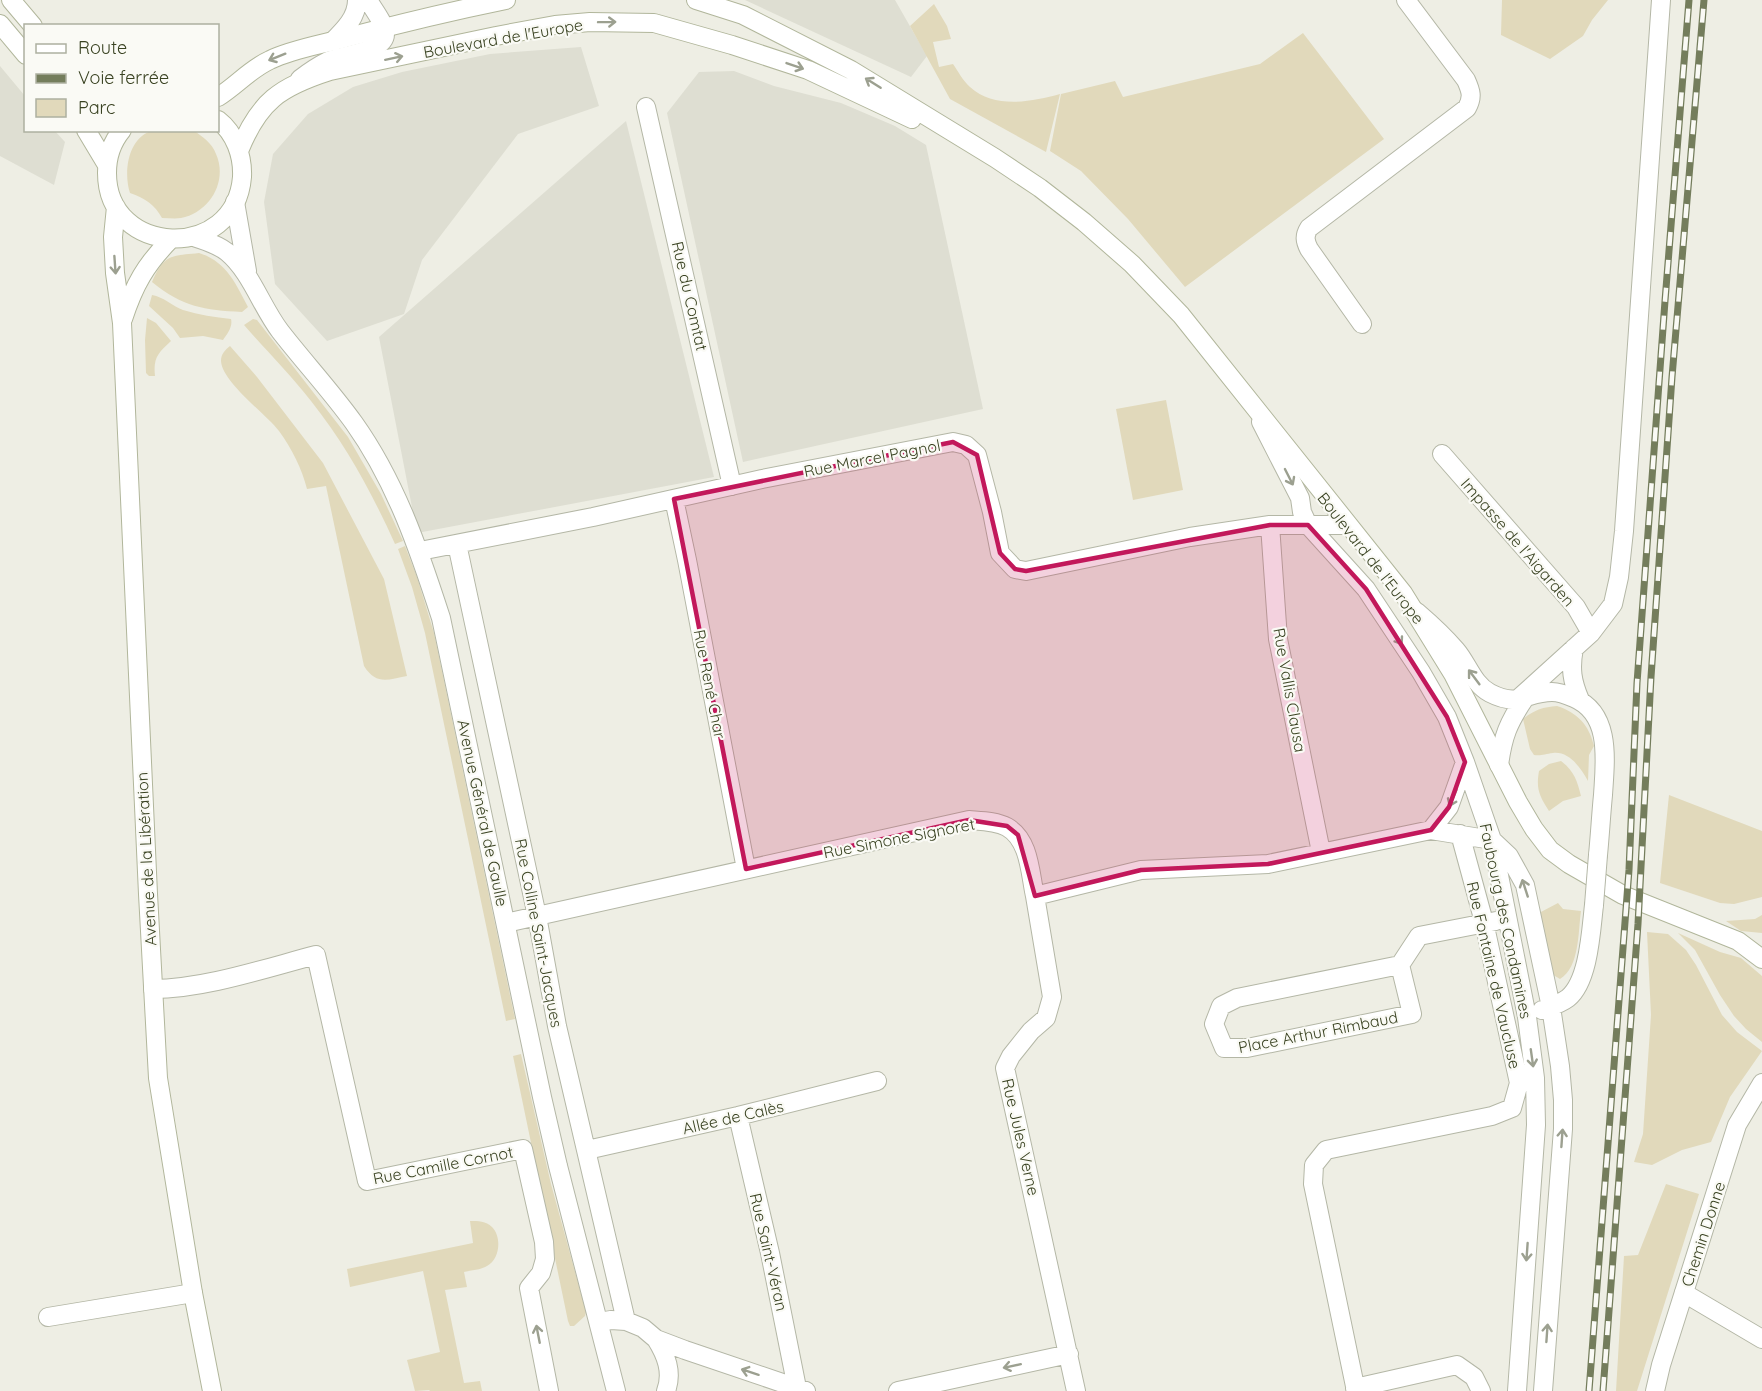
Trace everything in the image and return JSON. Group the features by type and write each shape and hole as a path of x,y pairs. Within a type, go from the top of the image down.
{"street":[{"path":"11,0 31,24"},
{"path":"333,41 350,24 357,7 357,0"},
{"path":"297,82 326,62 376,47 383,42 384,28 368,0"},
{"name":"Boulevard de l'Europe","path":"219,96 268,60 289,52 506,0"},
{"name":"Boulevard de l'Europe","path":"696,0 743,15 851,70 994,158 1049,195 1132,264 1181,315 1415,611 1453,674 1518,802 1550,850 1569,864 1623,895 1738,941 1762,959"},
{"path":"1362,324 1309,249 1305,235 1309,228 1467,108 1471,101 1472,91 1466,80 1406,0"},
{"path":"1499,765 1507,727 1521,699 1591,633 1613,604 1619,577 1625,520 1661,0"},
{"name":"Boulevard de l'Europe","path":"239,151 254,119 263,107 297,82 330,71 496,36 555,25 590,22 654,23 808,70 994,158"},
{"path":"0,24 24,53"},
{"name":"Rue du Comtat","path":"646,107 732,486"},
{"path":"121,132 111,149 107,165 108,186 117,207 127,220 140,230 155,237 171,239 194,237 211,229 225,217 235,202 241,186 242,168 239,151 232,136 219,121"},
{"path":"87,132 107,165"},
{"name":"Avenue Général de Gaulle","path":"235,202 249,279"},
{"name":"Avenue de la Libération","path":"117,207 113,237 122,323 158,1078 193,1293 212,1391"},
{"name":"Avenue Général de Gaulle","path":"194,237 215,244 226,252 249,279 279,330 355,424 402,508 420,551 441,618 555,1154 616,1391"},
{"name":"Avenue de la Libération","path":"122,323 129,300 146,267 171,239"},
{"name":"Faubourg des Condamines","path":"1253,407 1300,498 1302,512 1308,525 1366,589 1421,672 1447,717 1492,840 1527,1017 1535,1078 1536,1125 1517,1391"},
{"name":"Rue Marcel Pagnol","path":"420,551 953,442 966,445 977,455 1000,553 1014,569 1026,571 1190,537 1270,525 1348,525"},
{"name":"Impasse de l'Aigarden","path":"1442,454 1576,607 1591,633"},
{"name":"Rue René Char","path":"674,499 746,869"},
{"name":"Rue Vallis Clausa","path":"1270,525 1278,639 1321,852"},
{"name":"Rue Colline Saint-Jacques","path":"457,544 537,916 557,1026 626,1321"},
{"path":"1415,611 1436,628 1458,653 1475,680 1488,692 1510,700 1551,692 1563,693 1589,706 1598,719 1603,734 1606,759 1594,905 1580,980 1568,998 1527,1017"},
{"path":"1574,648 1571,662 1572,682 1580,700"},
{"path":"1431,830 1449,807 1465,762"},
{"name":"Rue Simone Signoret","path":"506,923 969,820 1007,826 1018,835 1024,846 1035,897"},
{"path":"1035,897 1141,870 1268,864 1431,830 1492,840 1509,856 1525,885 1551,1007 1563,1100 1563,1129 1543,1391"},
{"name":"Rue Fontaine de Vaucluse","path":"1355,1389 1313,1184 1314,1165 1326,1150 1483,1119 1512,1108 1519,1083 1484,922 1460,834"},
{"name":"Rue Jules Verne","path":"1035,897 1052,997 1046,1017 1030,1031 1005,1068 1076,1391"},
{"path":"1400,965 1419,936 1484,922 1507,920 1515,920 1525,925 1535,934"},
{"name":"Boulevard de l'Europe","path":"1738,941 1762,942"},
{"name":"Rue Camille Cornot","path":"153,989 206,983 316,955 367,1181 523,1149 544,1242 545,1259 541,1273 529,1288 549,1391"},
{"name":"Place Arthur Rimbaud","path":"1400,965 1412,1014 1247,1048 1224,1048 1214,1024 1221,1006 1237,998 1400,965"},
{"name":"Allée de Calès","path":"587,1150 878,1081"},
{"name":"Chemin Donne","path":"1655,1391 1661,1365 1737,1125 1762,1083"},
{"name":"Rue Saint-Véran","path":"738,1116 801,1389"},
{"path":"48,1317 193,1293"},
{"path":"1684,1293 1762,1339"},
{"path":"599,1322 626,1321 643,1328 656,1339 665,1354 669,1369 666,1391"},
{"path":"656,1339 801,1389"},
{"path":"898,1391 1069,1353"},
{"path":"1355,1389 1457,1365 1474,1377 1481,1391"}],"highlighted area":[{"path":"953,442 977,455 1000,553 1015,569 1026,571 1270,525 1308,525 1366,589 1447,717 1465,762 1449,807 1431,830 1268,864 1141,870 1035,896 1018,835 1007,826 969,820 746,869 674,499"}],"shaded area":[{"path":"745,0 895,0 927,56 911,77"},
{"path":"581,47 599,106 518,134 422,260 404,314 327,341 275,284 264,202 273,154 308,114 353,87 402,72 490,54"},
{"path":"0,66 24,95 24,132 56,132 65,142 54,185 0,156"},
{"path":"734,71 774,86 841,103 895,126 926,145 983,409 743,462 667,113 699,72"},
{"path":"626,121 714,477 417,533 379,337"}],"green space":[{"path":"1502,0 1608,0 1583,36 1550,59 1501,35"},
{"path":"934,4 947,26 951,39 933,42 939,67 953,64 970,87 980,94 1001,101 1025,101 1060,94 1046,152 950,99 910,26"},
{"path":"1303,33 1384,139 1185,287 1128,219 1081,171 1050,151 1061,94 1115,81 1123,97 1260,64"},
{"path":"196,132 207,140 214,150 219,164 218,185 208,202 191,215 181,218 162,218 149,202 130,193 127,175 130,156 133,147 146,133"},
{"path":"199,253 216,262 229,274 248,307 242,312 194,306 174,297 152,282 160,266 169,258"},
{"path":"152,295 183,310 231,319 229,330 223,340 203,336 180,338 173,328 149,306"},
{"path":"147,318 156,323 171,341 157,356 155,376 149,376 146,373"},
{"path":"253,319 257,320 348,437 381,494 403,541 395,544 358,470 324,418 295,381 244,325"},
{"path":"230,346 257,377 323,463 384,579 407,676 382,680 373,676 364,666 326,486 307,489 296,459 279,431 229,378 221,361 224,352"},
{"path":"1166,400 1183,490 1133,500 1116,409"},
{"path":"405,546 434,633 515,1019 506,1021 425,633 398,549"},
{"path":"1557,706 1577,716 1586,726 1592,739 1594,746 1589,755 1588,781 1578,766 1564,755 1553,753 1534,755 1530,749 1523,719 1539,709"},
{"path":"1561,761 1574,776 1581,796 1563,801 1549,811 1539,792 1539,771 1549,764"},
{"path":"1669,795 1762,831 1762,897 1734,904 1720,903 1660,883"},
{"path":"1558,903 1563,909 1581,911 1575,957 1567,973 1560,979 1550,973 1539,913"},
{"path":"1762,915 1762,933 1741,931 1726,921 1755,919"},
{"path":"1647,932 1668,934 1686,950 1722,1015 1737,1032 1762,1051 1730,1097 1711,1142 1682,1150 1652,1165 1634,1162 1643,1134 1651,1015"},
{"path":"1678,933 1720,952 1741,958 1762,976 1762,1042 1734,1016 1695,950"},
{"path":"521,1054 551,1184 586,1312 585,1316 574,1326 570,1326 568,1321 513,1056"},
{"path":"1666,1184 1699,1194 1637,1391 1616,1391 1624,1256 1638,1255"},
{"path":"470,1221 485,1222 492,1227 497,1236 497,1253 487,1266 464,1272 467,1287 445,1290 464,1383 480,1381 482,1391 415,1391 407,1360 440,1352 423,1271 350,1287 347,1269 473,1243"}],"railway":[{"path":"1589,1391 1629,870 1637,683 1689,0"},
{"path":"1603,1391 1638,924 1651,677 1672,377 1704,0"}]}
